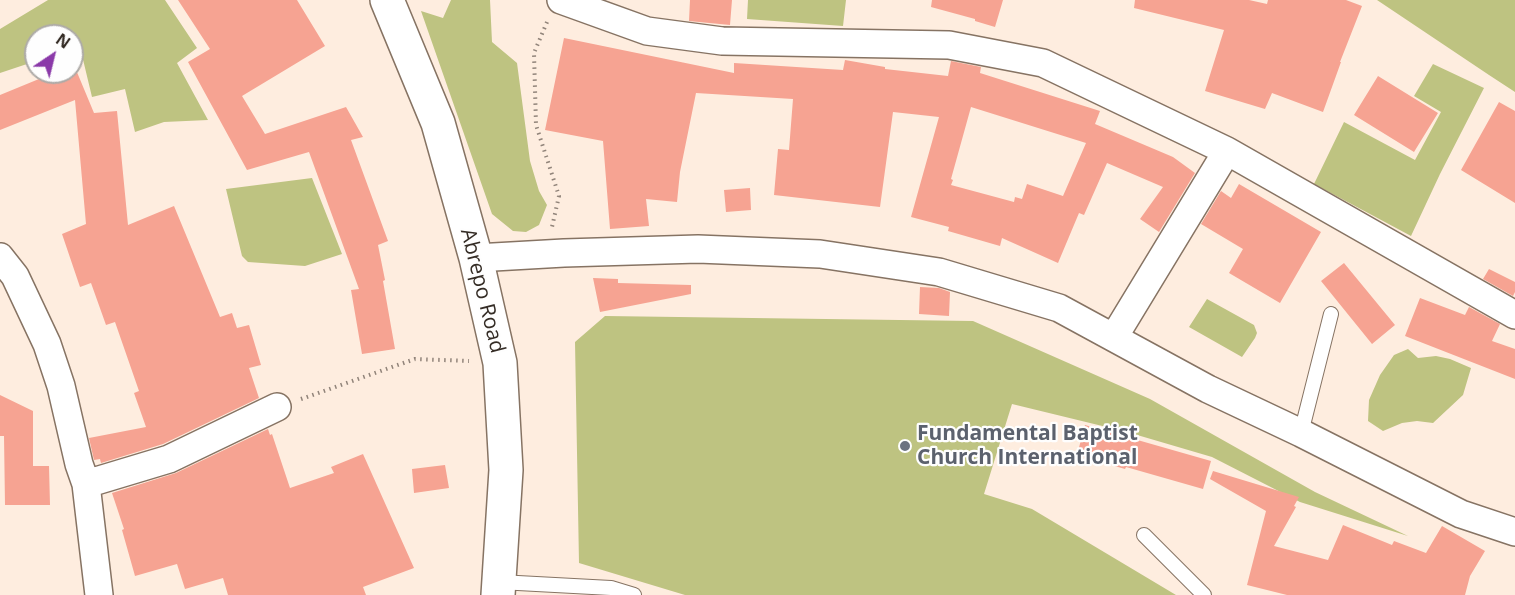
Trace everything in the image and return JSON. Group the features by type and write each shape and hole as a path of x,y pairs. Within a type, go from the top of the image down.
{"main road":[{"name":"Abrepo Road","path":"387,0 438,123 476,258 500,363 507,470 498,589"}],"street":[{"path":"554,11 602,16 647,31 722,41 949,45 1043,63 1227,151 1515,315"},
{"path":"1114,338 1227,151"},
{"path":"476,258 698,249 820,254 939,272 1059,308 1208,389 1461,514 1515,532"},
{"path":"0,257 15,276 47,344 61,386 79,464 86,484 99,595"},
{"path":"86,484 169,459 278,407"}],"lane":[{"path":"1301,433 1331,314"},
{"path":"1144,535 1204,595"},
{"path":"498,589 611,588 634,595"}],"path":[{"path":"546,254 559,196 536,125 534,53 554,11"},
{"path":"278,407 415,359 500,363"}],"green space":[{"path":"48,0 165,0 197,48 177,63 208,120 164,122 135,132 125,89 92,97 84,64 84,24 24,24 24,65 0,73 0,29"},
{"path":"451,0 490,0 492,42 517,63 530,161 539,191 547,205 539,225 526,232 513,231 492,214 421,11 443,18"},
{"path":"748,0 846,0 843,26 747,19"},
{"path":"1377,0 1515,0 1515,92 1489,75"},
{"path":"1433,64 1484,88 1411,236 1314,184 1344,122 1415,160 1441,112 1414,96"},
{"path":"312,178 342,254 305,266 248,262 242,256 226,189"},
{"path":"1207,299 1254,325 1257,333 1242,357 1189,327"},
{"name":"Fundamental Baptist Church International","path":"605,316 973,321 1150,399 1315,492 1408,536 1300,502 1212,457 1127,432 1012,404 984,494 1032,509 1176,595 685,595 579,563 575,342"},
{"path":"1408,349 1418,358 1436,356 1471,368 1463,395 1433,423 1417,421 1402,423 1383,431 1368,421 1369,400 1380,375 1394,355"}],"building":[{"path":"178,0 297,0 325,46 242,96 265,134 346,107 363,137 351,140 388,241 378,245 395,349 362,354 351,290 359,289 309,152 247,170 188,62 210,49"},
{"path":"690,0 732,0 730,25 689,21"},
{"path":"932,0 1003,0 995,27 931,7"},
{"path":"1135,0 1249,0 1267,4 1268,0 1346,0 1362,6 1323,112 1272,93 1265,109 1205,91 1224,30 1134,8"},
{"path":"564,38 734,73 734,63 843,70 845,60 885,67 885,69 948,76 951,61 981,67 980,73 1100,111 1095,124 1173,157 1195,173 1159,232 1140,219 1163,187 1107,163 1084,215 1079,213 1058,263 1002,238 1000,246 948,231 949,227 911,217 939,117 893,112 880,207 774,195 778,149 789,150 793,99 696,93 680,172 677,202 646,199 649,226 610,229 603,141 545,130","holes":["971,107 1086,143 1063,196 1027,184 1022,199 1015,197 1014,202 951,185"]},
{"path":"1378,76 1438,113 1414,152 1354,115"},
{"path":"27,84 82,84 94,113 117,111 128,225 174,206 220,317 232,313 237,328 249,325 261,365 249,368 259,398 163,444 101,463 100,459 94,460 89,438 146,427 134,393 139,391 115,322 106,325 91,283 80,287 62,234 86,224 75,100 0,130 0,95"},
{"path":"1499,102 1515,111 1515,203 1461,170"},
{"path":"1239,184 1321,232 1280,303 1229,273 1243,249 1201,224 1221,191 1231,198"},
{"path":"750,188 751,210 726,212 724,190"},
{"path":"1344,263 1395,325 1372,344 1321,281"},
{"path":"1489,269 1515,282 1513,296 1483,279"},
{"path":"593,278 618,279 618,283 691,285 691,294 600,312"},
{"path":"920,287 939,288 950,292 949,316 919,314"},
{"path":"1420,298 1465,315 1469,307 1500,324 1492,341 1515,349 1515,379 1405,336"},
{"path":"0,395 33,411 33,466 49,466 50,505 5,505 4,436 0,436"},
{"path":"1085,425 1211,461 1203,489 1077,455"},
{"path":"268,429 270,435 272,434 290,488 334,473 331,467 363,454 414,568 363,587 366,595 228,595 223,578 185,589 177,564 135,576 122,530 124,529 112,493 176,473"},
{"path":"445,465 449,488 414,493 412,469"},
{"path":"1213,471 1299,497 1294,506 1296,507 1274,546 1328,560 1343,525 1392,545 1394,541 1426,553 1442,526 1485,551 1470,576 1465,595 1287,595 1247,585 1266,511 1210,479"}],"place":[{"name":"Fundamental Baptist Church International","path":"905,446"}]}
